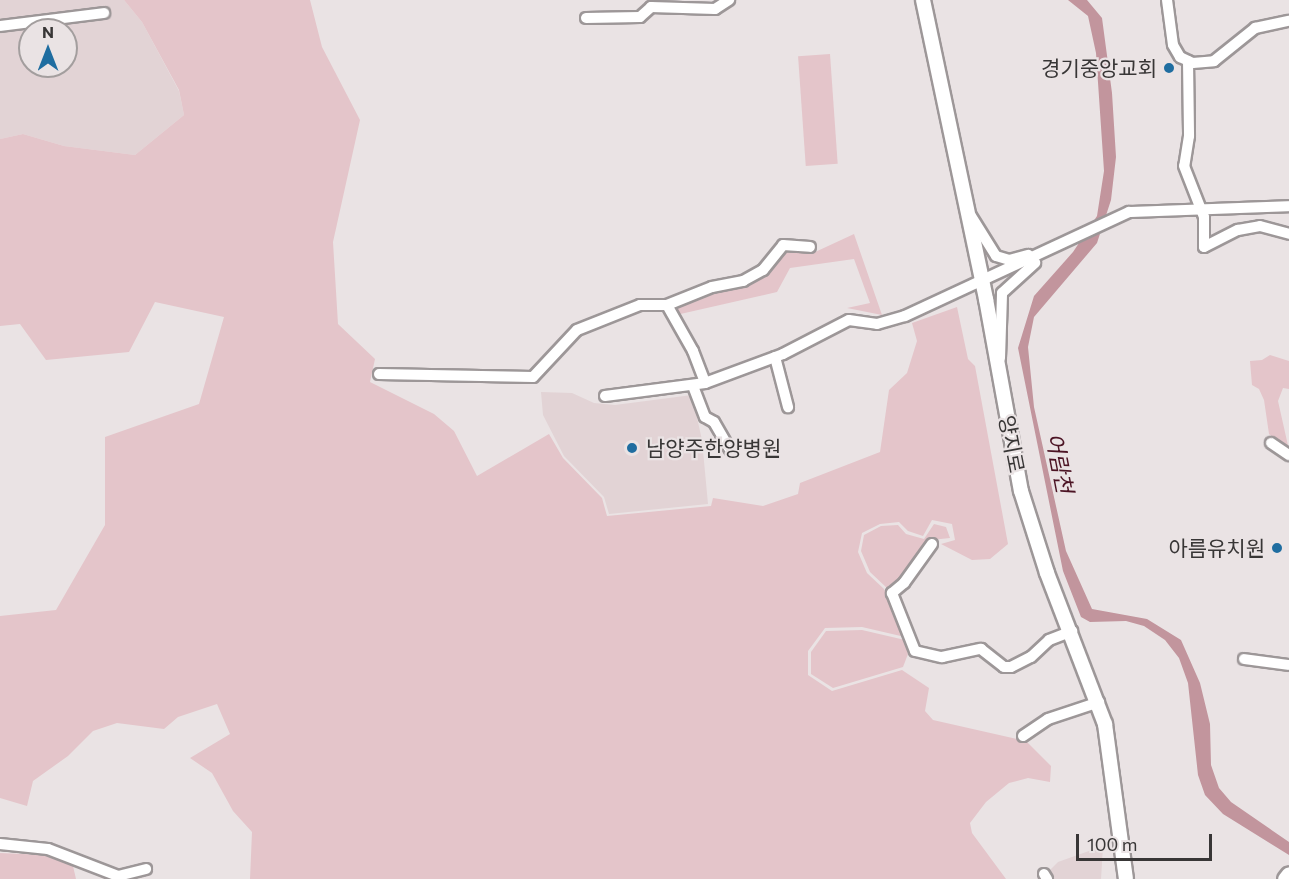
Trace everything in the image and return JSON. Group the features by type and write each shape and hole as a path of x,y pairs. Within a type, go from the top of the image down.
{"main road":[{"path":"1285,879 1289,874"}],"street":[{"path":"586,18 640,17 651,7 716,9 729,0"},
{"name":"양지로","path":"923,0 1027,512 1099,702 1116,786 1126,877"},
{"path":"1167,0 1173,45 1188,61 1189,136 1184,166 1204,217 1204,247 1238,230 1260,226 1289,234"},
{"path":"0,26 104,13"},
{"path":"1188,61 1214,61 1255,28 1289,21"},
{"path":"605,396 705,383 775,357 849,320 886,322 982,283 1129,212 1200,207 1289,206"},
{"path":"967,208 993,253 1001,259 1017,259 1057,247"},
{"path":"379,374 533,377 577,330 640,305 667,305 754,276 783,245 810,247"},
{"path":"999,371 1002,293 1014,278 1057,247"},
{"path":"667,305 693,351 705,383"},
{"path":"775,357 788,407"},
{"path":"693,386 705,417 714,422 730,450"},
{"path":"1271,443 1289,454"},
{"path":"932,544 904,583 892,593 915,651 942,657 981,649 1004,667 1011,667 1031,657 1048,640 1072,631"},
{"path":"1244,659 1289,665"},
{"path":"1023,736 1048,719 1099,702"},
{"path":"0,844 48,849 118,876 146,868"}],"shaded area":[{"path":"0,0 124,0 142,22 179,91 184,115 135,155 64,146 23,134 0,139"},
{"path":"124,0 310,0 322,47 360,120 333,242 338,324 375,359 370,382 434,414 454,431 477,476 549,434 563,458 602,498 607,516 711,506 713,498 763,506 798,494 800,483 880,452 889,390 907,373 917,341 912,323 957,307 968,359 975,366 1008,544 990,559 972,560 941,544 955,540 952,524 932,520 923,536 908,531 899,522 880,524 862,533 858,552 867,573 884,589 905,637 862,627 825,628 808,651 808,675 832,691 902,670 929,688 925,711 933,720 1026,741 1051,766 1050,782 1028,778 1009,783 986,802 970,823 972,833 1006,879 250,879 252,832 233,811 212,773 190,758 230,734 217,704 178,717 164,729 117,723 93,731 68,756 33,781 27,806 0,798 0,616 56,610 105,525 105,437 199,404 224,317 155,302 129,352 46,360 20,324 0,326 0,139 23,134 64,146 135,155 184,115 179,90 142,22"},
{"path":"1068,0 1087,0 1102,18 1112,93 1116,157 1111,200 1097,243 1034,317 1028,347 1034,407 1066,551 1092,609 1147,619 1181,640 1200,683 1210,724 1211,765 1219,788 1231,802 1289,842 1289,855 1223,814 1205,795 1198,775 1188,683 1179,658 1165,640 1144,626 1126,621 1090,622 1081,617 1063,571 1018,348 1034,296 1073,252 1097,216 1104,171 1096,53 1088,16"},
{"path":"830,54 838,164 806,166 798,56"},
{"path":"854,234 882,315 847,308 870,303 854,259 790,268 777,292 676,315 678,305 758,280 786,251 813,253"},
{"path":"1270,355 1289,361 1289,389 1283,388 1278,401 1289,450 1269,434 1264,400 1259,389 1252,385 1250,361 1262,360"},
{"name":"남양주한양병원","path":"541,392 572,393 594,403 615,405 692,395 702,440 708,504 609,514 604,497 564,456 543,415"},
{"path":"934,524 946,527 950,538 931,540 900,581 888,589 870,572 861,551 864,535 881,526 898,525 906,534 924,539"},
{"path":"862,630 905,640 908,654 903,667 833,688 811,674 811,652 826,631"},
{"path":"1103,846 1101,879 1053,879 1048,872 1058,862"},
{"path":"0,853 46,855 73,866 76,879 0,879"}],"place":[{"name":"경기중앙교회","path":"1169,68"},
{"name":"남양주한양병원","path":"632,448"},
{"name":"아름유치원","path":"1277,548"}],"water label":[{"name":"어람천","path":"1060,463"}]}
